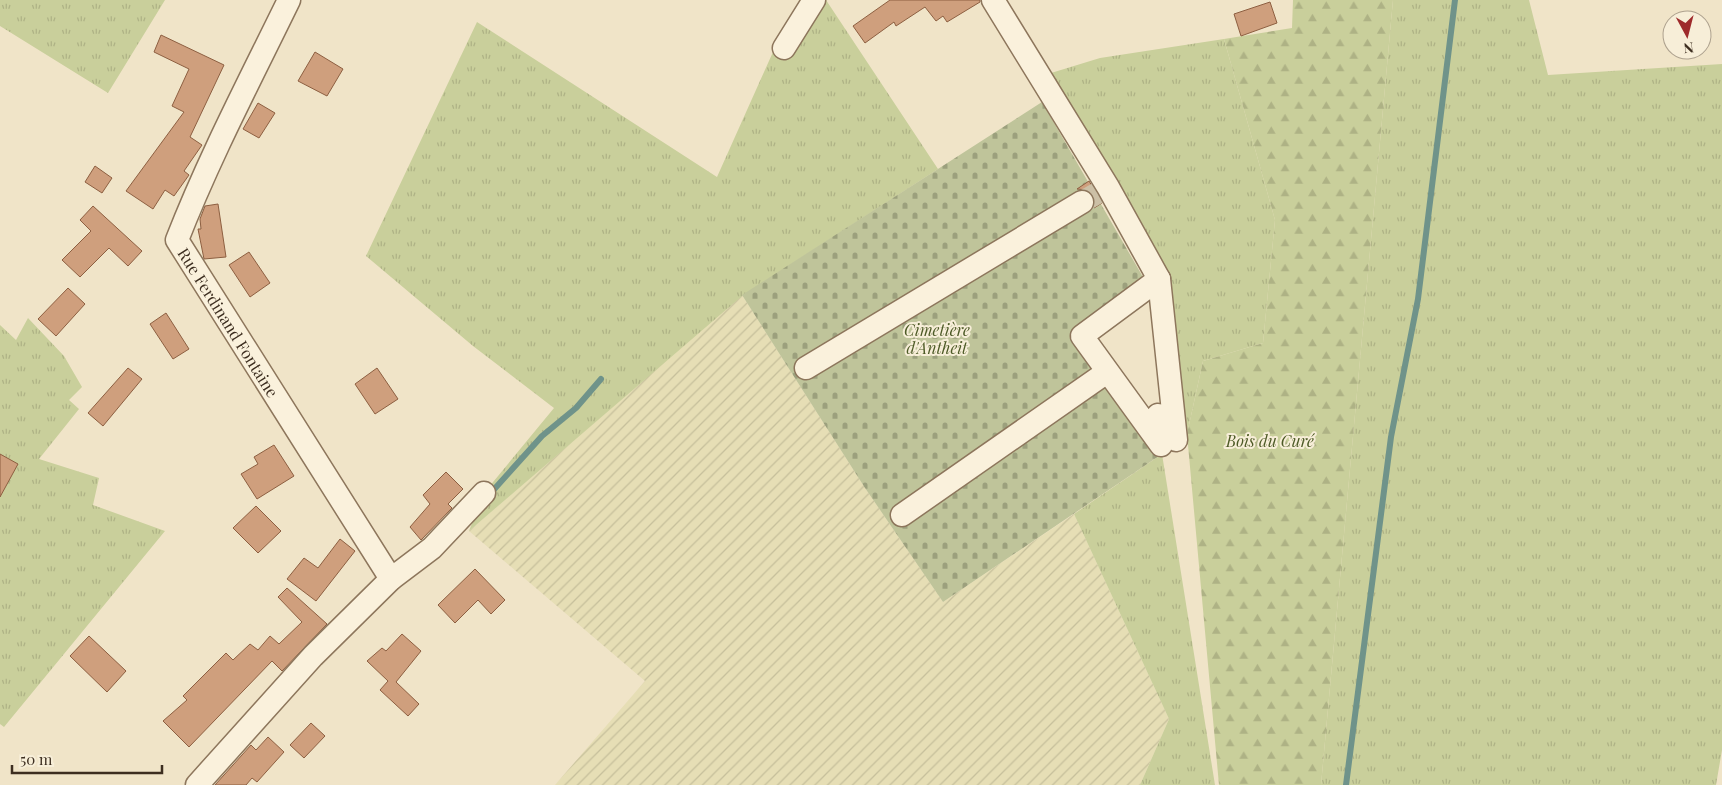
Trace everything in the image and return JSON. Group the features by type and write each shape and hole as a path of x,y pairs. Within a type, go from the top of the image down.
{"street":[{"name":"Rue Ferdinand Fontaine","path":"289,0 226,126 195,193 177,240 391,579"},
{"path":"784,48 814,0"},
{"path":"994,0 1108,187 1159,280 1176,440"},
{"path":"806,368 1082,202"},
{"path":"1159,280 1082,336 1161,445 1154,363 1168,362"},
{"path":"902,515 1107,372"},
{"path":"197,785 313,656 391,579 432,548 484,493"}],"shaded area":[{"path":"742,295 865,488 943,602 1074,514 1169,719 1140,785 555,785 645,681 469,531"}],"green space":[{"path":"0,0 165,0 108,93 0,26"},
{"path":"819,0 826,0 938,169 742,296 469,531 484,493 554,408 473,346 366,256 477,22 717,177 773,52"},
{"name":"Bois du Curé","path":"1293,0 1393,0 1321,785 1219,785 1187,434 1203,361 1263,343 1275,220 1224,39 1292,28"},
{"path":"1393,0 1529,0 1548,75 1722,64 1722,750 1716,785 1321,785"},
{"path":"1224,39 1275,220 1263,343 1203,361 1187,434 1171,284 1051,73 1100,58"},
{"name":"Cimetière d'Antheit","path":"1042,102 1147,284 1078,335 1162,454 943,602 865,488 742,295"},
{"path":"28,318 64,356 82,387 69,400 79,409 39,459 99,478 93,505 165,531 4,727 0,724 0,325 16,340"},
{"path":"1162,454 1215,785 1140,785 1169,719 1074,514"}],"building":[{"path":"890,0 980,0 980,2 947,22 943,16 936,21 925,7 896,26 894,22 865,43 853,26"},
{"path":"1270,2 1277,23 1241,36 1234,14"},
{"path":"161,35 224,65 190,137 202,145 184,171 189,175 174,196 165,190 153,209 126,191 184,112 172,106 189,69 154,52"},
{"path":"315,52 343,69 327,96 298,81"},
{"path":"258,103 275,113 259,138 243,129"},
{"path":"95,166 112,178 102,193 85,182"},
{"path":"1089,181 1102,203 1094,208 1093,195 1088,190 1077,189"},
{"path":"218,204 226,257 204,259 198,229 201,229 200,219 205,206"},
{"path":"93,206 142,251 128,266 109,248 80,277 62,260 91,231 80,220"},
{"path":"249,252 270,283 250,297 229,265"},
{"path":"68,288 85,304 56,336 38,319"},
{"path":"166,313 189,349 173,359 150,324"},
{"path":"128,368 142,379 103,426 88,413"},
{"path":"377,368 398,399 375,414 355,384"},
{"path":"274,445 294,476 257,499 241,474 258,464 254,457"},
{"path":"0,454 18,464 0,497"},
{"path":"446,472 463,489 448,504 452,508 421,540 410,527 430,504 423,495"},
{"path":"256,506 281,531 258,553 233,528"},
{"path":"340,539 355,551 316,601 287,579 304,558 318,568"},
{"path":"475,569 505,600 491,614 478,600 455,623 438,605"},
{"path":"287,588 327,624 282,671 272,661 189,747 163,721 187,700 183,696 226,653 233,660 250,644 258,650 270,636 279,644 302,622 278,597"},
{"path":"402,634 421,651 396,682 419,704 408,716 380,690 388,681 367,661 382,648 386,651"},
{"path":"89,636 126,671 107,692 70,656"},
{"path":"311,723 325,736 304,758 290,745"},
{"path":"268,737 284,752 257,782 252,778 246,785 215,785 251,745 256,750"}],"waterway":[{"path":"1346,785 1391,437 1418,299 1455,0"},
{"path":"489,495 542,436 576,408 601,379"}],"tunnel":[{"path":"1082,202 1108,187"}]}
